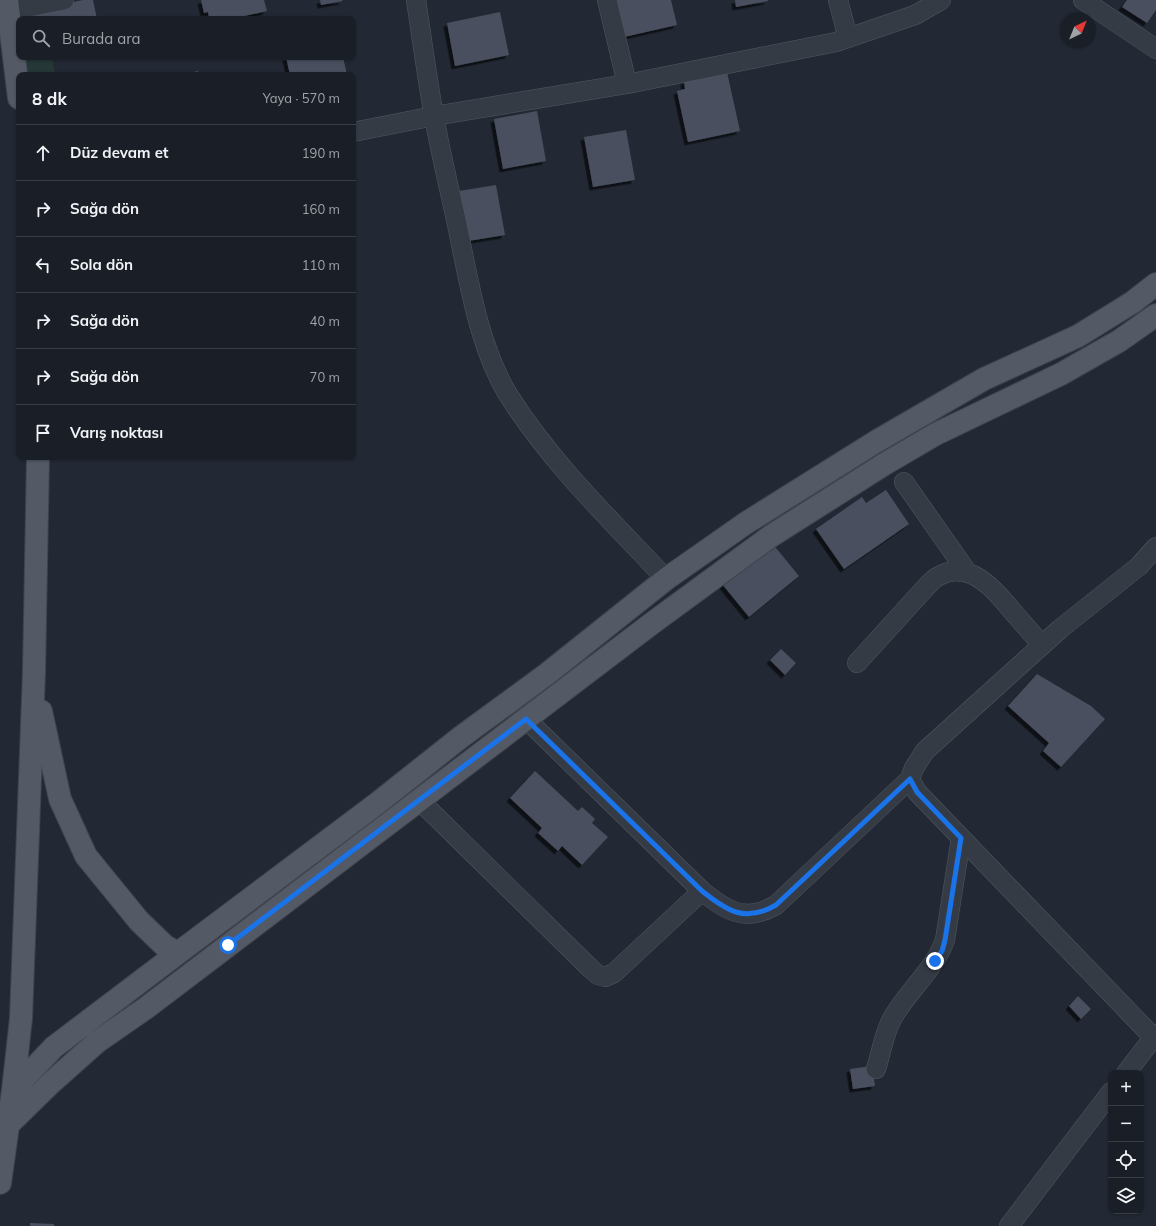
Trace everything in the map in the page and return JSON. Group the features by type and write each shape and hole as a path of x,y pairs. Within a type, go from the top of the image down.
{"main road":[{"path":"7,5 16,75"},
{"path":"13,1090 54,1047 379,802 461,737 547,674 666,579 746,523 877,441 984,379 1078,336 1133,302 1156,284"},
{"path":"9,1124 52,1082 97,1042 146,1008 651,624 759,545 882,465 936,434 1061,374 1119,341 1156,315"},
{"path":"0,1183 9,1124 21,1018 34,672 38,460"},
{"path":"34,672 46,737 60,799 86,856 139,921 165,946 178,953"}],"street":[{"path":"7,5 64,0"},
{"path":"416,0 434,116 480,328 496,369 508,395 527,422 566,471 666,579"},
{"path":"607,0 626,84"},
{"path":"838,0 848,38"},
{"path":"356,131 434,116 626,84 836,42 915,15 942,0"},
{"path":"1083,0 1155,46"},
{"path":"904,482 967,572"},
{"path":"526,719 702,891 721,905 737,912 749,915 764,912 776,905 910,779 914,768 925,751 1060,629 1139,566 1156,547"},
{"path":"857,663 927,586 939,576 953,572 967,572 980,578 994,588 1042,645"},
{"path":"910,779 917,792 1154,1036 1128,1070"},
{"path":"419,800 598,975 605,977 614,973 702,891"},
{"path":"876,1069 891,1020 942,951 961,838"},
{"path":"1009,1226 1108,1096"}],"shaded area":[{"path":"26,60 52,60 54,72 28,72"}],"building":[{"path":"83,0 93,0 96,16 35,16 34,10"},
{"path":"201,0 264,0 267,11 244,16 209,16 208,12 204,13"},
{"path":"320,0 342,0 343,1 321,5"},
{"path":"615,0 671,0 677,25 624,37"},
{"path":"735,0 768,0 768,1 736,7"},
{"path":"1127,0 1156,0 1156,10 1147,23 1122,7"},
{"path":"500,12 509,55 455,66 447,23"},
{"path":"287,60 344,60 346,72 289,72"},
{"path":"727,72 740,131 688,142 677,91 685,89 684,81"},
{"path":"537,111 546,161 503,169 494,119"},
{"path":"626,130 635,180 593,187 584,137"},
{"path":"496,185 505,235 462,242 453,192"},
{"path":"886,490 909,524 844,569 816,529 862,497 866,503"},
{"path":"772,543 799,576 749,617 722,584"},
{"path":"781,649 796,663 785,675 770,660"},
{"path":"1037,674 1091,706 1105,719 1061,767 1043,751 1049,743 1008,706"},
{"path":"535,771 578,811 582,807 595,819 592,823 608,837 582,865 562,846 558,851 538,833 542,828 510,798"},
{"path":"1078,996 1091,1009 1081,1019 1069,1006"},
{"path":"872,1066 875,1086 853,1089 850,1069"},
{"path":"30,1223 54,1224 54,1226 30,1226"}],"route":[{"path":"228,945 526,719 702,891 721,905 737,912 749,915 764,912 776,905 910,779 917,792 961,838 945,940 942,951 935,961"}]}
